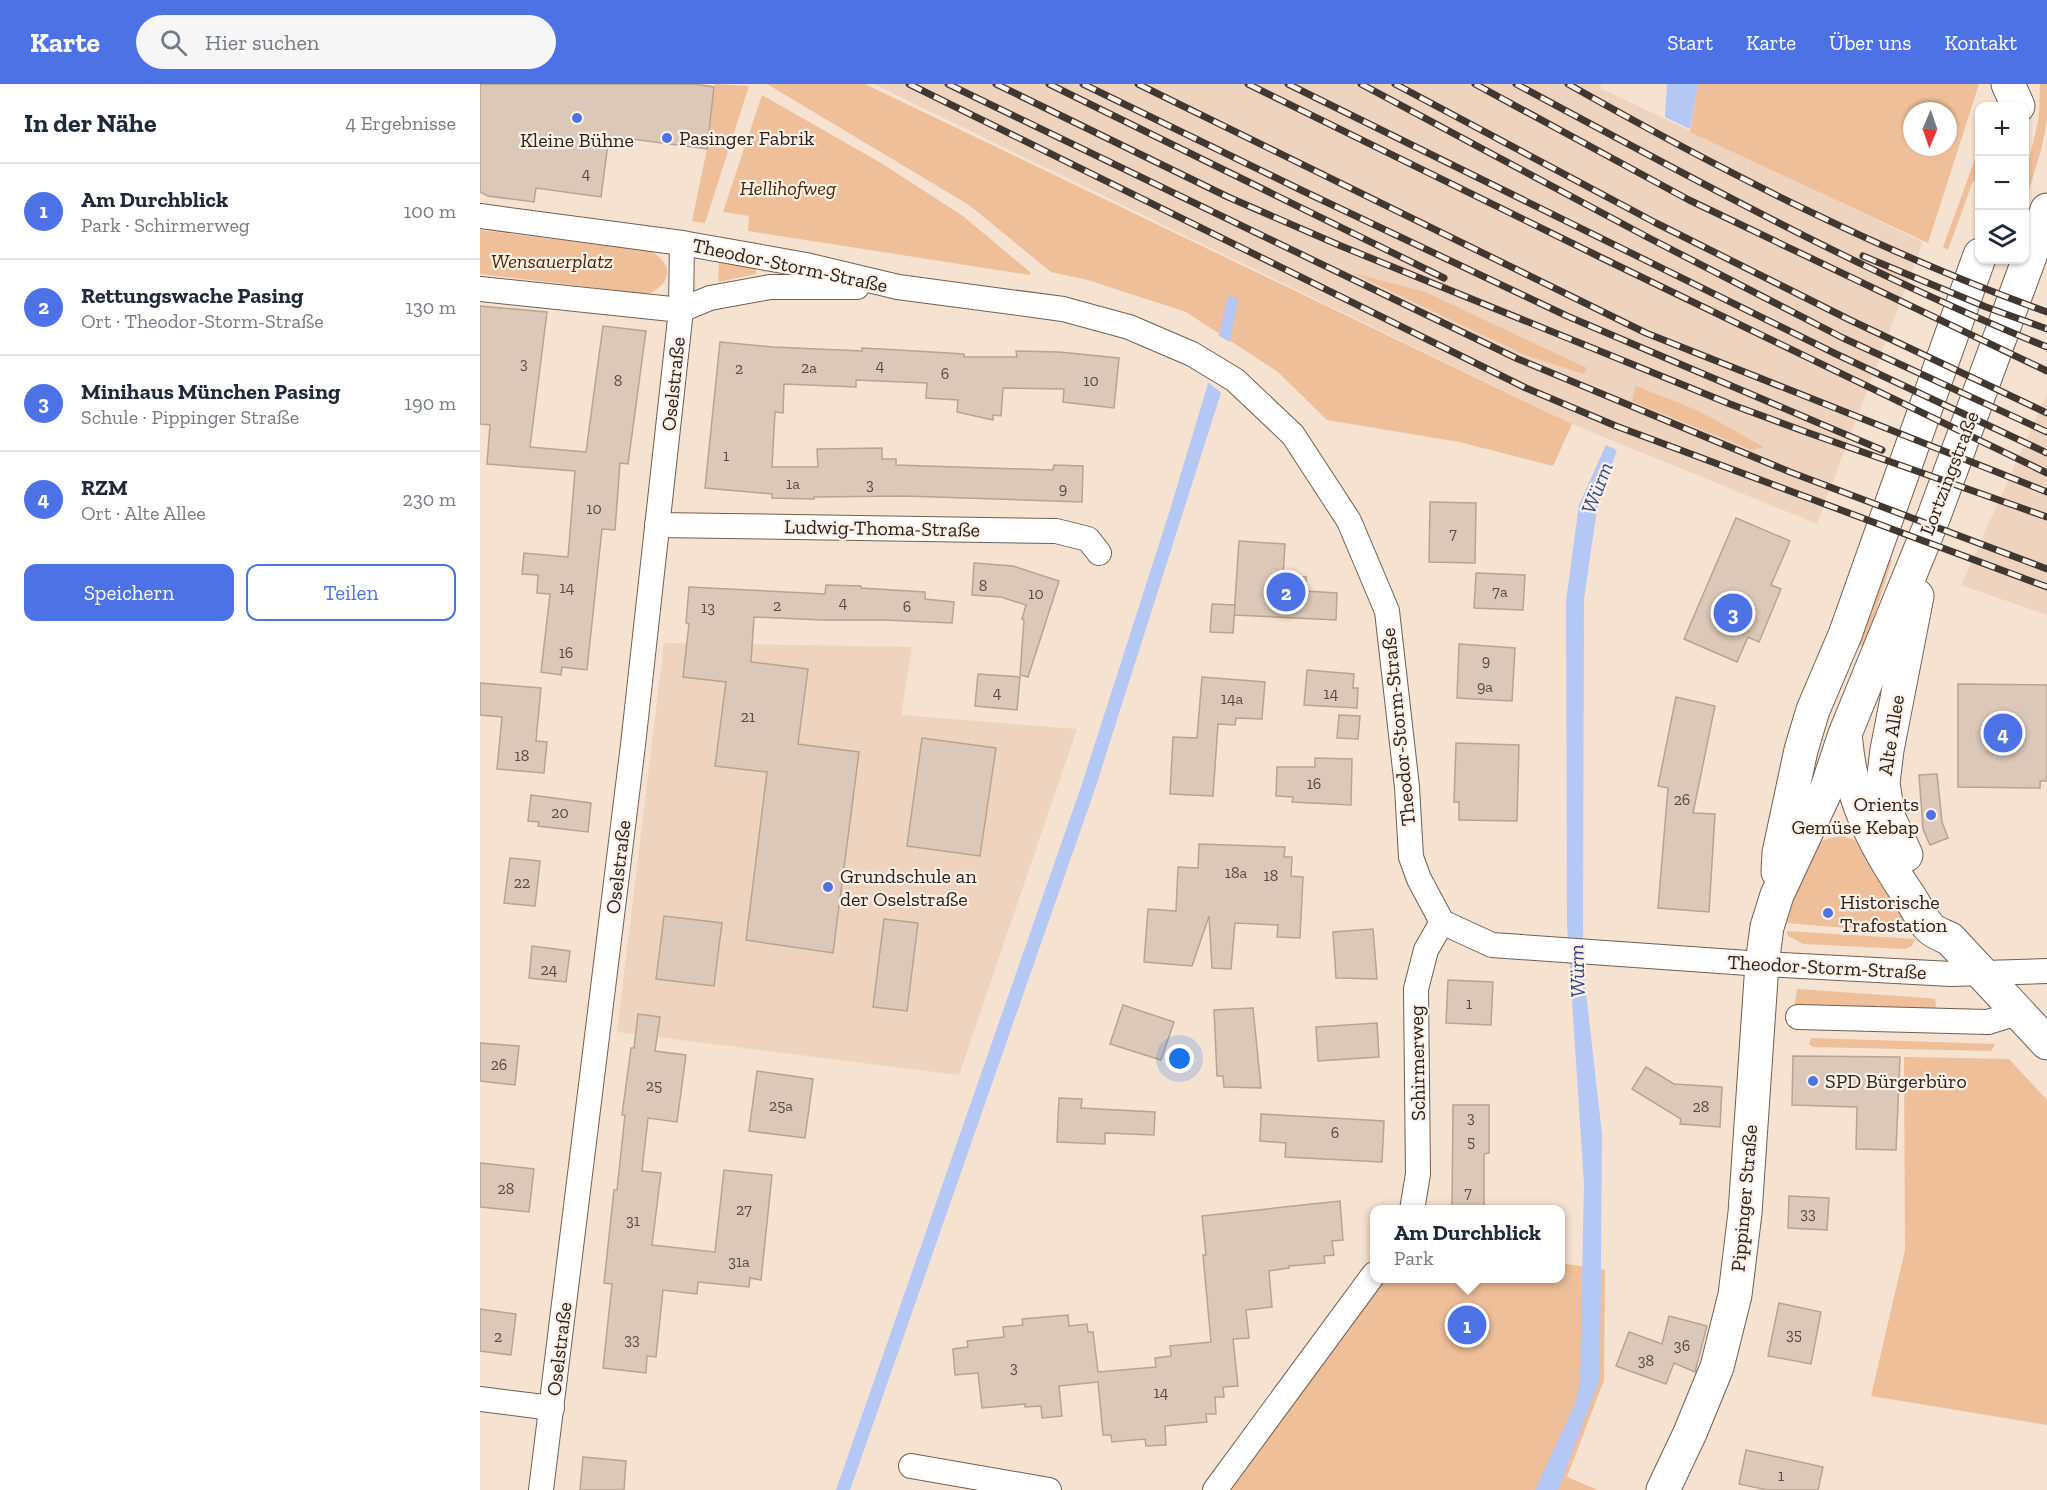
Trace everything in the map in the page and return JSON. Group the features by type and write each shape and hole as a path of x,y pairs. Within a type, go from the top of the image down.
{"main road":[{"path":"2008,84 2016,102"},
{"path":"2024,102 2027,84"},
{"name":"Lortzingstraße","path":"1845,734 1934,516 2047,210"},
{"path":"1845,635 1977,264"},
{"name":"Alte Allee","path":"1934,516 1896,698 1882,783 1888,816 1902,849 1948,915 1950,939"},
{"name":"Alte Allee","path":"1845,635 1845,734 1848,765 1866,822 1881,854 1931,929 1950,939 2047,1043"},
{"name":"Pippinger Straße","path":"1777,895 1779,853 1801,750 1814,710 1845,635"},
{"name":"Pippinger Straße","path":"1662,1490 1690,1433 1717,1367 1735,1295 1745,1212 1762,964 1767,927 1777,895 1816,815 1845,734"}],"street":[{"path":"480,216 682,243"},
{"name":"Theodor-Storm-Straße","path":"682,243 806,265 898,287 1063,309 1129,327 1198,357 1235,380 1293,435 1349,521 1387,611 1407,786 1411,857 1419,879 1443,922 1492,945 1762,964 1952,974 2047,970"},
{"name":"Oselstraße","path":"541,1490 633,746 681,310 682,243"},
{"name":"Theodor-Storm-Straße","path":"681,310 710,298 770,287 898,287"},
{"path":"480,289 681,310"},
{"name":"Ludwig-Thoma-Straße","path":"657,525 1056,531 1088,539 1099,553"},
{"name":"Schirmerweg","path":"1413,1205 1418,1174 1416,989 1426,950 1443,922"},
{"path":"1798,1017 1989,1022 2017,1013"},
{"path":"1215,1490 1370,1279"},
{"path":"480,1399 552,1408"},
{"path":"911,1466 1049,1490"}],"shaded area":[{"path":"874,84 1602,84 1600,88 1923,242 1817,524 1572,424"},
{"path":"2047,394 2047,615 1961,585"},
{"name":"Grundschule an der Oselstraße","path":"664,643 912,647 901,715 1077,729 959,1075 617,1032"}],"green space":[{"path":"715,84 749,86 705,223 692,221 707,149"},
{"path":"767,84 865,84 1572,424 1553,466 1459,442 1327,420 1278,372 1186,312 1088,280 1051,272 969,205"},
{"path":"1698,84 1979,84 1957,153 1957,102 1903,102 1903,156 1956,156 1928,243 1690,132"},
{"path":"2040,84 2047,84 2047,120 2042,147 2029,190 2029,160 2039,117"},
{"name":"Hellihofweg","path":"762,95 881,163 963,216 1030,272 1030,275 748,231 749,216 723,212"},
{"path":"1975,159 1975,182 1973,181 1948,250 1943,247"},
{"name":"Wensauerplatz","path":"480,230 651,251 664,262 666,279 656,290 648,294 480,274"},
{"path":"719,261 756,268 756,274 718,282"},
{"path":"1353,273 1425,292 1587,368 1584,374 1525,355"},
{"path":"1636,386 1699,411 1764,447 1752,450 1632,401"},
{"path":"1884,557 1892,560 1865,645 1862,647 1858,643"},
{"path":"1842,836 1855,840 1916,934 1787,923 1802,871 1815,845 1821,841"},
{"path":"1787,931 1915,939 1912,946 1905,949 1803,944 1788,936"},
{"path":"1797,989 1935,999 1937,1014 1793,1015"},
{"path":"1811,1038 1995,1044 1991,1051 1813,1047 1809,1044"},
{"path":"1904,1057 2009,1059 2047,1100 2047,1425 1871,1396 1905,1250"},
{"path":"1565,1264 1605,1270 1604,1380 1567,1477 1598,1490 1212,1490 1370,1283 1565,1283"}],"water":[{"path":"1667,84 1698,84 1690,129 1665,117"},
{"path":"1228,296 1238,298 1220,396 1095,789 850,1490 836,1490 1082,784 1207,387"},
{"name":"Würm","path":"1606,445 1617,450 1597,509 1584,599 1584,975 1602,1134 1600,1379 1558,1490 1535,1490 1576,1402 1580,1378 1584,1184 1567,924 1566,601 1579,505"}],"pier":[{"path":"1216,334 1233,344 1223,394 1206,381"}],"building":[{"name":"Pasinger Fabrik","path":"480,84 694,84 714,87 707,149 609,136 601,197 536,188 534,202 488,196 480,192"},
{"path":"480,306 547,312 530,447 586,452 603,326 646,331 628,464 620,463 615,530 602,529 587,670 562,667 561,675 541,672 550,594 537,593 538,575 522,574 524,553 568,557 575,471 487,464 490,425 480,424"},
{"path":"720,342 862,351 862,348 899,350 964,354 964,357 1017,357 1016,351 1059,352 1119,358 1114,408 1063,402 1064,389 1003,388 1001,416 993,415 993,420 957,412 958,400 926,398 927,383 856,380 856,387 784,384 783,413 775,412 772,467 818,467 817,449 882,448 882,459 896,459 896,465 1053,470 1054,465 1083,466 1082,502 905,496 772,498 772,494 705,488"},
{"path":"1430,502 1476,503 1475,563 1429,562"},
{"path":"1736,518 1790,541 1771,585 1781,589 1759,642 1748,637 1737,662 1684,639"},
{"path":"1239,541 1285,544 1283,576 1306,577 1306,591 1337,593 1336,620 1234,615"},
{"path":"974,563 1013,566 1059,581 1028,677 1020,675 1024,620 1022,619 1026,605 1001,597 972,595"},
{"path":"1476,573 1525,575 1523,610 1474,608"},
{"path":"826,585 925,592 925,599 954,602 952,623 754,617 751,662 808,669 798,744 859,752 833,953 746,940 767,772 715,766 726,682 683,677 689,624 686,623 689,587 825,594"},
{"path":"1212,604 1235,605 1233,633 1210,632"},
{"path":"1459,644 1515,648 1512,701 1457,698"},
{"path":"1307,670 1354,674 1353,688 1358,688 1357,708 1304,705"},
{"path":"978,674 1020,677 1017,710 975,706"},
{"path":"1202,677 1265,682 1262,719 1236,718 1235,725 1218,724 1213,796 1170,794 1173,737 1197,738"},
{"path":"480,683 541,688 536,741 547,742 544,773 497,769 502,717 480,715"},
{"path":"1958,684 2047,685 2047,781 2040,781 2040,788 1958,787"},
{"path":"1676,697 1715,706 1693,813 1715,814 1709,912 1658,908 1668,788 1658,786"},
{"path":"1339,715 1360,716 1358,739 1337,738"},
{"path":"922,738 996,748 980,856 907,846"},
{"path":"1456,743 1519,745 1517,821 1459,820 1459,802 1454,802"},
{"path":"1315,758 1352,759 1351,805 1292,802 1293,797 1276,796 1277,767 1315,767"},
{"path":"1937,774 1942,822 1948,838 1930,845 1923,829 1919,775"},
{"path":"531,795 591,803 588,832 538,826 539,822 528,821"},
{"path":"1199,844 1285,847 1284,857 1292,857 1291,876 1303,877 1300,938 1277,937 1278,925 1235,923 1231,969 1212,968 1209,916 1192,966 1144,962 1148,909 1176,911 1178,867 1198,868"},
{"path":"510,858 540,861 535,906 504,903"},
{"path":"664,916 722,923 714,986 656,979"},
{"path":"884,919 918,923 907,1011 873,1007"},
{"path":"1373,929 1377,979 1336,978 1333,932"},
{"path":"532,946 570,951 566,982 529,978"},
{"path":"1448,980 1493,982 1491,1025 1446,1023"},
{"path":"1123,1005 1174,1022 1161,1060 1110,1044"},
{"path":"1253,1008 1261,1088 1224,1087 1223,1076 1217,1076 1214,1010"},
{"path":"638,1014 660,1017 655,1051 686,1055 677,1122 648,1118 642,1171 661,1173 652,1245 715,1252 724,1170 772,1175 761,1280 750,1278 749,1287 698,1282 697,1294 663,1290 656,1357 647,1356 646,1373 603,1368 612,1284 604,1283 614,1190 617,1190 625,1115 622,1115"},
{"path":"1377,1023 1379,1057 1318,1061 1316,1027"},
{"path":"480,1043 519,1046 515,1085 480,1081"},
{"path":"1793,1056 1900,1057 1896,1150 1856,1149 1857,1107 1792,1105"},
{"path":"1646,1067 1674,1084 1722,1087 1720,1127 1680,1124 1681,1119 1632,1089"},
{"path":"757,1071 813,1079 805,1138 749,1131"},
{"path":"1059,1098 1082,1099 1081,1108 1155,1112 1154,1135 1105,1133 1105,1144 1057,1142"},
{"path":"1453,1105 1489,1105 1489,1153 1484,1154 1484,1205 1452,1205"},
{"path":"1261,1114 1384,1121 1382,1162 1285,1157 1286,1143 1260,1141"},
{"path":"480,1163 534,1169 529,1212 480,1207"},
{"path":"1789,1196 1829,1198 1827,1230 1788,1228"},
{"path":"1340,1201 1343,1240 1332,1241 1334,1255 1324,1256 1325,1263 1289,1266 1289,1268 1269,1271 1272,1307 1246,1310 1249,1338 1233,1339 1238,1386 1223,1387 1224,1397 1215,1397 1216,1414 1206,1414 1207,1422 1165,1426 1166,1445 1146,1446 1145,1439 1112,1442 1111,1435 1103,1435 1098,1382 1059,1386 1062,1416 1042,1418 1041,1406 1025,1407 1025,1404 982,1408 978,1373 955,1375 953,1349 968,1347 967,1341 1004,1337 1003,1327 1023,1325 1022,1319 1068,1315 1069,1326 1087,1324 1088,1332 1093,1332 1098,1372 1156,1367 1155,1358 1171,1356 1170,1346 1211,1342 1202,1216"},
{"path":"1779,1303 1821,1312 1811,1364 1768,1356"},
{"path":"480,1309 516,1314 511,1355 480,1351"},
{"path":"1669,1316 1707,1326 1695,1372 1674,1363 1666,1384 1616,1366 1629,1332 1662,1344"},
{"path":"1746,1450 1823,1467 1818,1490 1767,1490 1739,1484"},
{"path":"583,1457 626,1461 624,1490 580,1490"}],"railway":[{"path":"909,84 1526,388 1616,426 2047,587"},
{"path":"948,84 1518,359 1790,472 2047,569"},
{"path":"996,84 1228,197 1341,246 1730,404 2047,517"},
{"path":"1049,84 1444,278"},
{"path":"1083,84 1567,316 1882,450"},
{"path":"1138,84 1646,333 2047,492"},
{"path":"1248,84 2047,473"},
{"path":"1288,84 1836,354 2047,453"},
{"path":"1361,84 1649,238 1843,338 2047,432"},
{"path":"1395,84 1656,223 1850,320 2047,413"},
{"path":"1475,84 1689,200 2047,371"},
{"path":"1516,84 1712,189 1844,256 2047,347"},
{"path":"1568,84 1684,148 1803,208 1923,263 2047,312"},
{"path":"1863,256 1986,307 2047,329"}],"place":[{"name":"Kleine Bühne","path":"577,118"},
{"name":"Pasinger Fabrik","path":"667,138"},
{"name":"Rettungswache Pasing","path":"1286,592"},
{"name":"Minihaus München Pasing","path":"1733,613"},
{"name":"RZM","path":"2003,733"},
{"name":"Orients Gemüse Kebap","path":"1931,815"},
{"name":"Grundschule an der Oselstraße","path":"828,887"},
{"name":"Historische Trafostation","path":"1828,913"},
{"name":"SPD Bürgerbüro","path":"1813,1081"},
{"name":"Am Durchblick","path":"1467,1325"}]}
